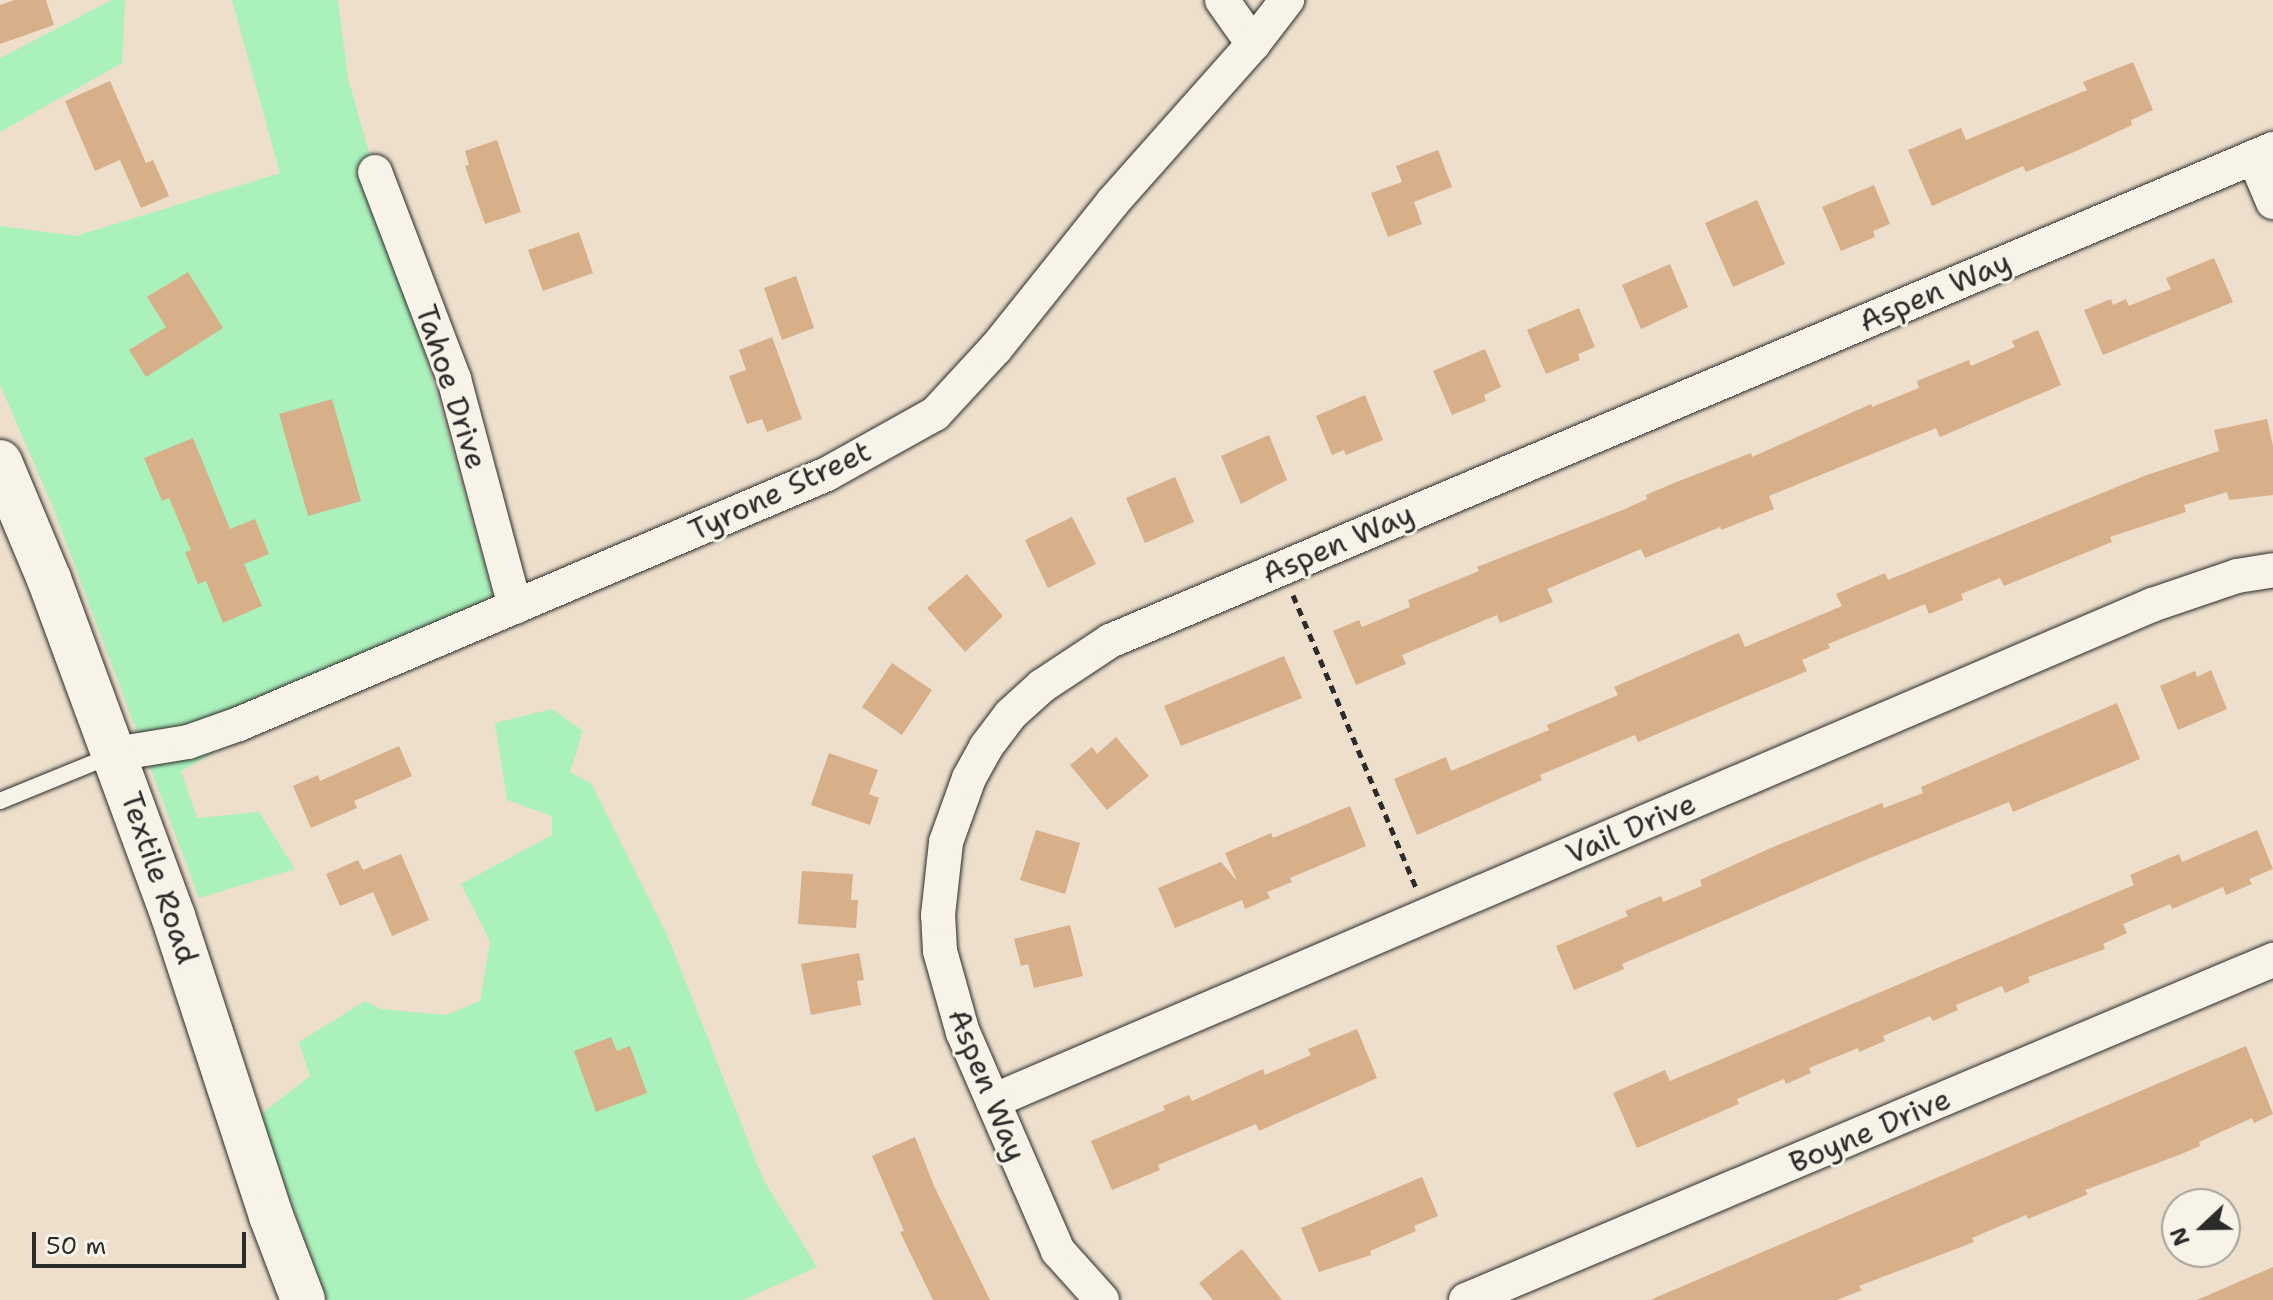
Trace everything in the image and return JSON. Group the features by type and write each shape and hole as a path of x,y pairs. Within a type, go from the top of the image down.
{"main road":[{"name":"Textile Road","path":"0,462 49,579 115,754 173,916 271,1216 303,1300"}],"street":[{"path":"1222,0 1253,44"},
{"name":"Tyrone Street","path":"115,754 188,742 239,724 827,474 935,414 996,348 1112,203 1253,44 1287,0"},
{"path":"2264,153 2273,202"},
{"name":"Aspen Way","path":"1102,1300 1058,1251 949,990 940,951 940,875 946,842 969,778 986,747 1011,714 1042,686 1110,641 2264,153"},
{"name":"Tahoe Drive","path":"375,172 454,379 515,607"},
{"name":"Vail Drive","path":"993,1101 2152,605 2237,576 2273,570"},
{"name":"Boyne Drive","path":"1466,1300 2273,960"}],"lane":[{"path":"0,801 115,754"}],"path":[{"path":"1290,587 1420,896"}],"green space":[{"path":"112,0 125,0 122,63 0,132 0,58"},
{"path":"232,0 338,0 348,78 493,595 181,771 197,818 259,812 295,869 199,898 52,505 0,385 0,226 76,236 280,173"},
{"path":"552,709 583,731 570,772 591,783 668,937 763,1179 817,1267 743,1300 327,1300 260,1115 310,1076 299,1042 365,1001 381,1009 446,1015 480,1001 490,941 461,884 552,835 552,816 507,800 495,723"}],"building":[{"path":"14,0 46,0 54,25 0,44 0,5"},
{"path":"2133,62 2153,110 2131,120 2132,125 2074,152 2026,172 2023,166 1932,206 1908,150 1961,128 1966,140 2087,90 2083,82"},
{"path":"110,81 146,163 153,160 169,196 141,208 120,160 95,171 65,101"},
{"path":"497,140 521,212 485,224 465,166 469,165 465,151"},
{"path":"1438,150 1452,187 1414,202 1422,224 1388,237 1371,193 1402,182 1396,166"},
{"path":"1874,185 1890,224 1873,231 1875,237 1841,251 1822,207"},
{"path":"1757,200 1785,264 1733,287 1705,223"},
{"path":"579,232 593,273 543,291 528,250"},
{"path":"2214,258 2233,302 2103,355 2084,310 2111,299 2113,305 2126,299 2129,306 2171,289 2166,278"},
{"path":"1670,264 1688,307 1641,329 1622,285"},
{"path":"188,272 223,328 146,377 129,350 166,327 147,297"},
{"path":"796,276 814,328 782,340 764,288"},
{"path":"1579,308 1595,347 1578,354 1580,360 1546,374 1527,330"},
{"path":"2038,330 2061,385 1940,437 1936,428 1769,496 1774,509 1645,558 1641,549 1547,589 1553,602 1500,623 1497,615 1402,655 1406,664 1356,685 1333,631 1359,620 1362,627 1410,607 1408,600 1479,571 1477,567 1625,509 1647,499 1646,495 1674,483 1751,453 1752,457 1871,404 1872,407 1919,388 1917,381 1969,360 1971,366 2015,347 2012,341"},
{"path":"772,337 802,419 767,432 762,419 747,424 729,376 746,370 739,350"},
{"path":"1485,349 1501,387 1484,395 1486,401 1452,415 1433,371"},
{"path":"1365,395 1383,440 1346,455 1344,450 1332,455 1316,416"},
{"path":"332,399 361,501 308,516 279,414"},
{"path":"2267,419 2273,446 2273,495 2229,500 2227,492 2184,505 2186,512 2110,537 2112,542 2004,586 2000,578 1961,594 1963,600 1929,614 1925,604 1828,644 1830,648 1802,660 1807,671 1638,742 1635,735 1540,775 1542,780 1417,835 1394,779 1446,757 1451,771 1549,730 1547,725 1618,695 1614,687 1739,633 1745,647 1842,606 1836,594 1885,573 1888,580 2144,476 2219,451 2214,430"},
{"path":"1269,435 1287,480 1241,504 1221,456"},
{"path":"193,438 230,529 255,519 269,554 244,564 262,606 223,623 206,581 198,584 185,552 191,550 169,498 162,501 144,458"},
{"path":"1175,477 1194,522 1145,543 1126,498"},
{"path":"1072,517 1096,564 1048,588 1025,540"},
{"path":"967,574 1003,616 965,652 927,608"},
{"path":"1284,656 1302,698 1181,746 1164,706"},
{"path":"892,663 932,690 902,735 862,707"},
{"path":"2211,670 2227,709 2178,730 2160,686 2195,671 2197,677"},
{"path":"2117,703 2140,759 2013,812 2009,802 1865,860 1622,964 1624,969 1574,990 1556,946 1628,916 1625,911 1661,896 1663,902 1702,886 1700,880 1773,847 1882,803 1884,808 1923,793 1921,787"},
{"path":"1116,737 1149,776 1107,810 1070,765 1092,747 1097,754"},
{"path":"399,746 412,776 354,801 357,808 311,828 293,786 318,775 320,781"},
{"path":"829,753 878,770 869,794 879,798 870,825 811,805"},
{"path":"1350,806 1366,846 1290,878 1292,882 1267,892 1270,898 1245,909 1242,900 1175,928 1158,888 1221,862 1237,881 1225,853 1271,833 1273,838"},
{"path":"1036,830 1080,843 1065,894 1020,880"},
{"path":"2257,830 2273,869 2249,879 2252,884 2226,895 2223,887 2172,909 2170,904 2123,924 2127,933 2103,944 2105,949 2028,977 2030,982 2005,993 2002,986 1956,1005 1958,1010 1933,1021 1930,1016 1883,1036 1885,1041 1859,1052 1858,1048 1809,1068 1811,1073 1786,1084 1784,1079 1737,1099 1739,1104 1637,1148 1613,1093 1665,1070 1670,1081 2134,885 2130,875 2179,854 2182,862"},
{"path":"401,854 429,920 392,936 373,892 340,906 326,874 358,860 363,870"},
{"path":"802,871 853,874 851,900 858,900 856,928 798,924"},
{"path":"1070,925 1083,976 1034,988 1028,964 1021,966 1014,939"},
{"path":"859,953 864,980 857,981 861,1005 811,1015 801,964"},
{"path":"1357,1029 1377,1078 1259,1131 1256,1124 1158,1165 1160,1170 1112,1190 1091,1141 1165,1110 1163,1106 1189,1095 1192,1101 1263,1069 1265,1075 1311,1055 1308,1049"},
{"path":"611,1037 617,1051 630,1046 647,1093 596,1112 574,1051"},
{"path":"2246,1046 2273,1114 2254,1123 2252,1118 2199,1142 2200,1146 2085,1190 2088,1194 2067,1203 2028,1219 2026,1215 1972,1238 1974,1242 1859,1286 1862,1290 1837,1300 1650,1300"},
{"path":"915,1137 934,1186 990,1300 933,1300 900,1232 904,1231 872,1156"},
{"path":"1422,1177 1438,1216 1414,1226 1416,1231 1370,1251 1371,1255 1319,1272 1301,1228"},
{"path":"1242,1249 1282,1300 1213,1300 1199,1283"},
{"path":"2273,1267 2273,1300 2197,1300"}]}
